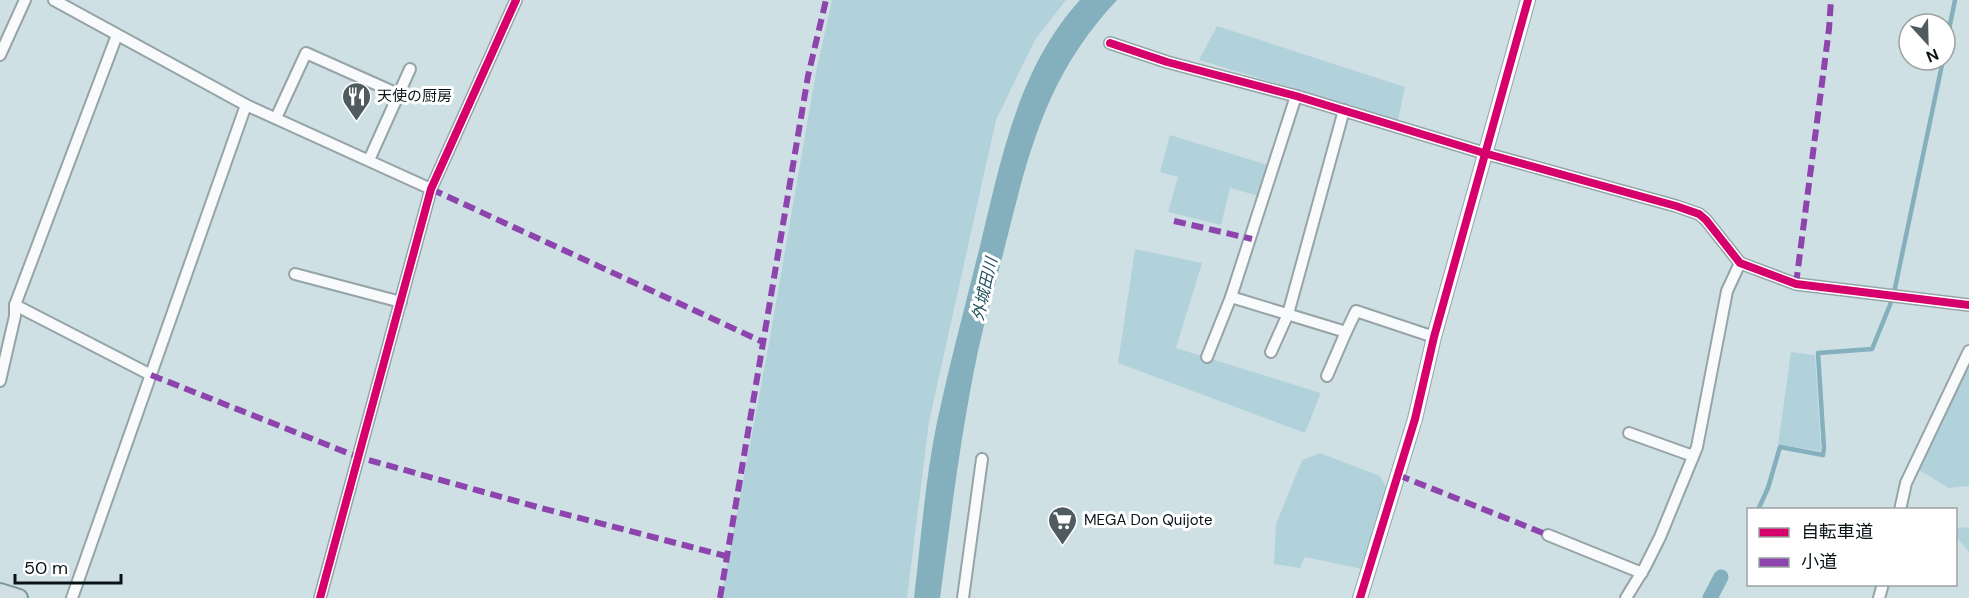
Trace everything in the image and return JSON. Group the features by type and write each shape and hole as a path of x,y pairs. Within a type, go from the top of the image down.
{"main road":[{"path":"0,592 19,598"}],"street":[{"path":"0,55 25,0"},
{"path":"54,0 246,105 431,189"},
{"path":"320,598 431,189 516,0"},
{"path":"1360,598 1415,419 1434,337 1528,0"},
{"path":"0,381 15,316 15,305 117,35"},
{"path":"1110,43 1167,62 1296,96 1484,153 1699,214 1740,263 1796,284 1969,305"},
{"path":"276,118 306,53 398,94"},
{"path":"369,160 410,69"},
{"path":"1207,357 1252,239 1296,96"},
{"path":"72,598 246,105"},
{"path":"1271,352 1288,314 1344,110"},
{"path":"1626,598 1642,573 1660,537 1693,456 1702,424 1728,291 1740,263"},
{"path":"295,274 400,302"},
{"path":"1231,297 1346,332"},
{"path":"15,305 151,375"},
{"path":"1327,376 1356,311 1434,337"},
{"path":"1900,508 1906,483 1969,351"},
{"path":"1629,433 1693,456"},
{"path":"963,598 982,459"},
{"path":"1548,536 1642,573"}],"shaded area":[{"path":"832,0 1066,0 1035,40 996,120 929,422 907,598 721,598 769,343 816,72"},
{"path":"1217,26 1405,87 1398,120 1199,60"},
{"path":"1170,135 1268,165 1259,196 1230,188 1221,225 1168,212 1178,177 1160,172"},
{"path":"1135,249 1202,263 1176,348 1321,393 1305,433 1118,363"},
{"path":"1791,352 1815,355 1821,451 1778,445"},
{"path":"1969,366 1969,486 1949,488 1919,470"},
{"path":"1320,453 1380,476 1387,488 1362,569 1305,557 1300,568 1274,564 1276,524 1302,460"},
{"path":"1969,527 1969,552 1957,538 1957,528"}],"water":[{"name":"外城田川","path":"1080,0 1117,0 1071,59 1055,90 1030,153 978,351 961,443 940,598 914,598 926,488 937,422 1003,153 1025,88 1040,57 1058,27"}],"waterway":[{"path":"1953,12 1955,0"},
{"path":"1759,508 1768,488 1780,447 1823,455 1818,353 1872,349 1895,288 1940,72"},
{"path":"1710,598 1721,577"}],"marked path":[{"path":"720,598 808,76 826,0"},
{"path":"1796,284 1831,0"},
{"path":"431,189 763,342"},
{"path":"1174,221 1252,239"},
{"path":"151,375 358,457 726,556"},
{"path":"1398,475 1548,535"}],"cycle path":[{"path":"320,598 431,189 516,0"},
{"path":"1360,598 1415,419 1434,337 1528,0"},
{"path":"1110,43 1167,62 1296,96 1484,153 1699,214 1740,263 1796,284 1969,305"}],"place":[{"name":"天使の厨房","path":"356,122"},
{"name":"MEGA Don Quijote","path":"1063,546"}]}
